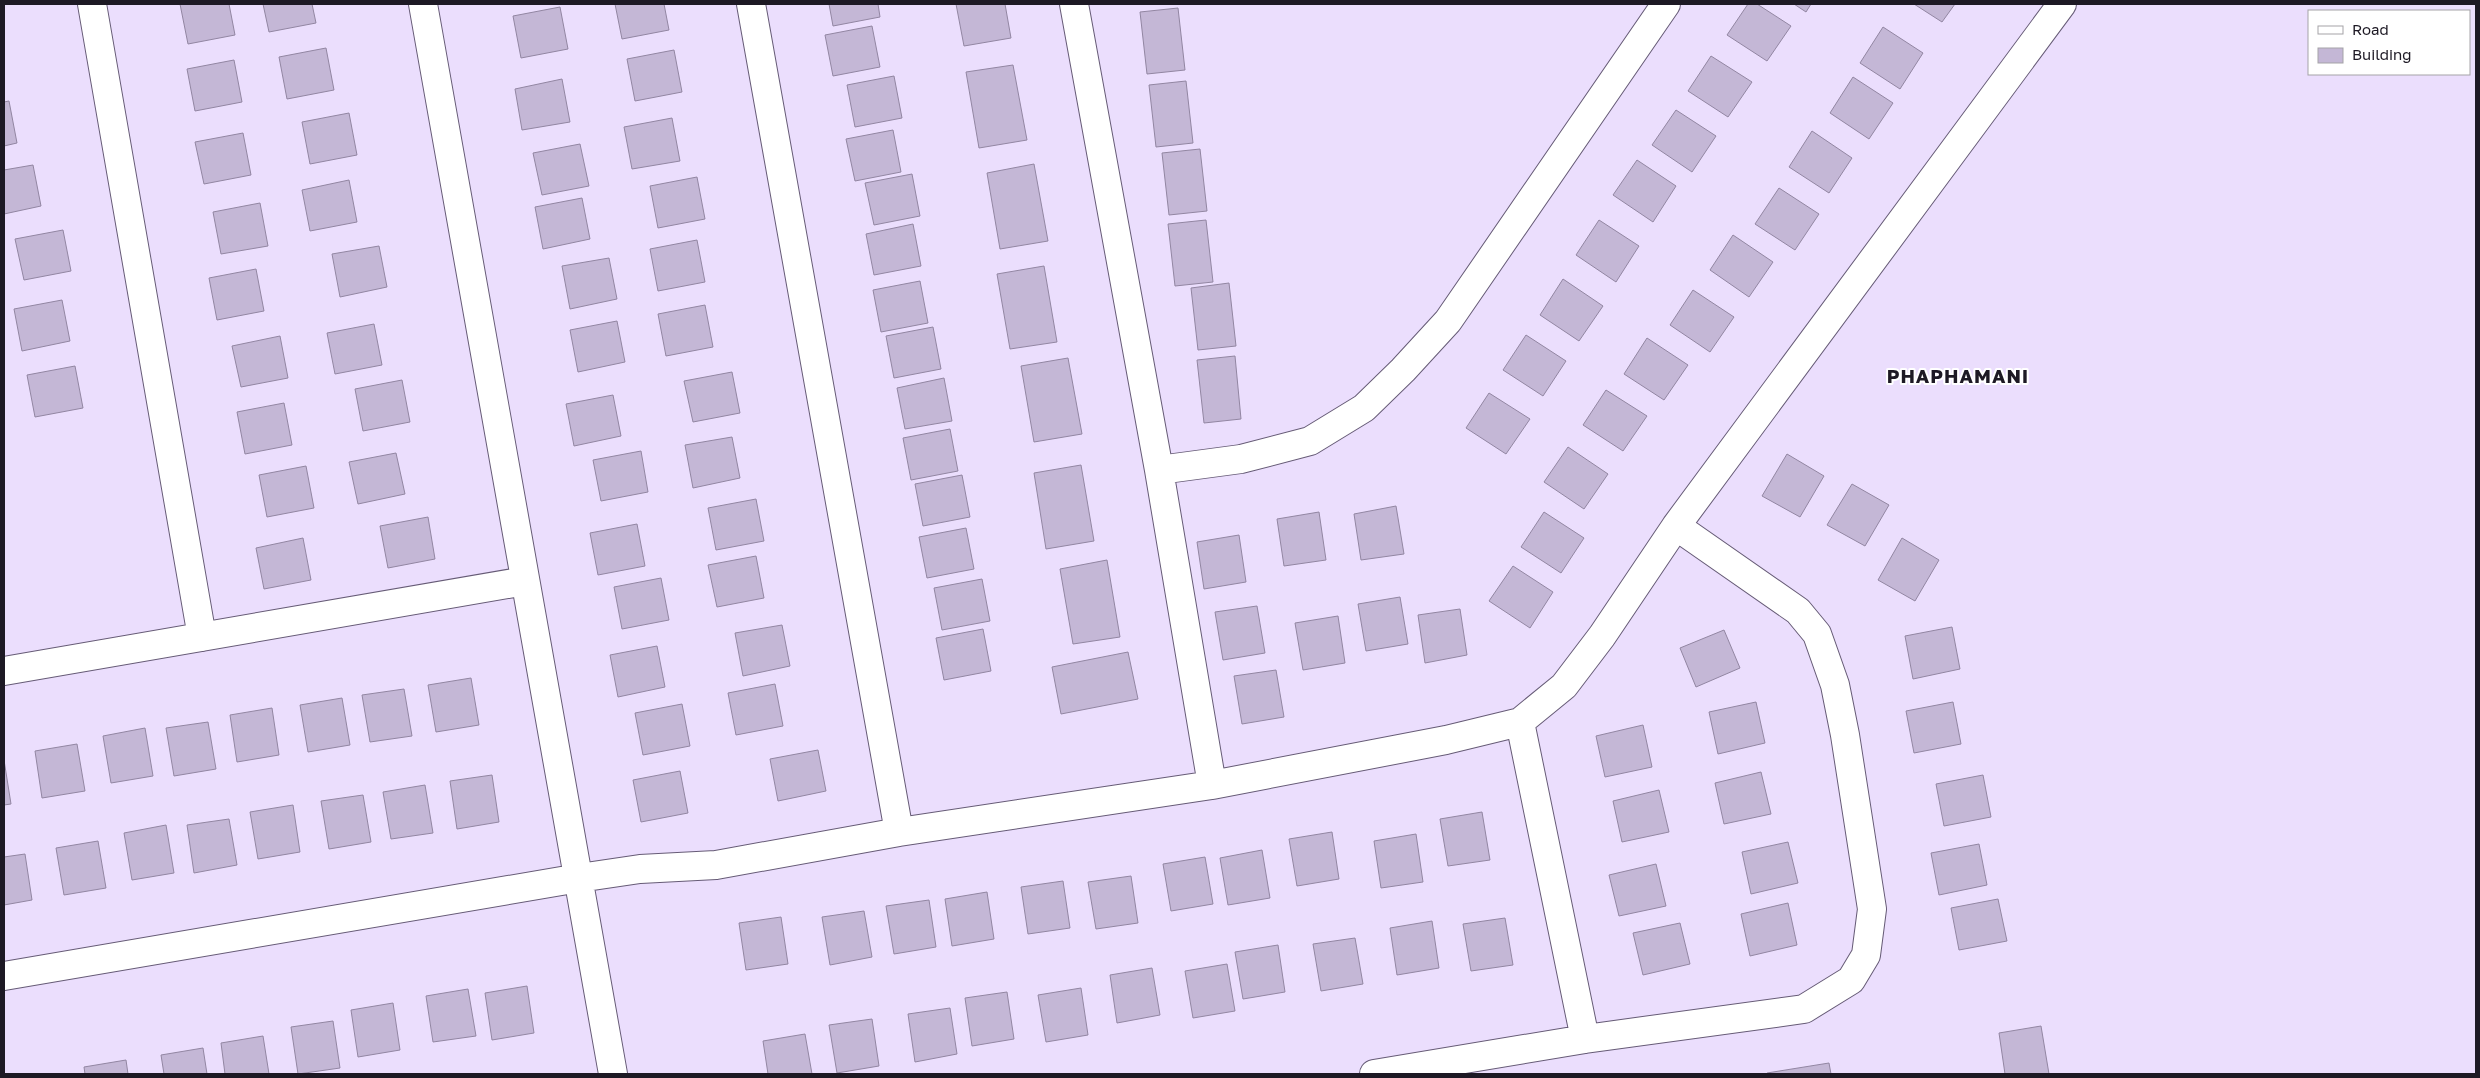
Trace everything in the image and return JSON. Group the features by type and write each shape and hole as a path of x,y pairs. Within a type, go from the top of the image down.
{"street":[{"path":"92,4 202,637"},
{"path":"423,4 613,1074"},
{"path":"751,4 899,832"},
{"path":"1074,4 1159,470 1212,785"},
{"path":"1159,470 1241,459 1310,441 1364,408 1403,370 1448,321 1666,4"},
{"path":"4,976 579,878 640,869 716,865 899,832 1212,785 1446,740 1520,722 1564,686 1602,636 1676,526 2062,4"},
{"path":"1374,1074 1585,1039 1804,1009 1851,980 1866,955 1872,910 1845,735 1835,685 1818,634 1798,611 1676,526"},
{"path":"4,671 525,581"},
{"path":"1520,722 1585,1039"}],"building":[{"path":"180,4 229,4 235,35 188,44"},
{"path":"263,4 312,4 316,23 269,32"},
{"path":"615,4 664,4 669,30 622,39"},
{"path":"829,4 878,4 880,17 833,26"},
{"path":"956,4 1005,4 1011,38 964,46"},
{"path":"1748,4 1757,4 1791,26 1767,61 1727,35"},
{"path":"1794,4 1811,4 1806,12"},
{"path":"1914,4 1955,4 1942,22"},
{"path":"560,7 568,49 521,58 513,16"},
{"path":"1178,8 1185,70 1147,74 1140,12"},
{"path":"872,26 880,67 833,76 825,35"},
{"path":"1883,27 1923,53 1900,89 1860,63"},
{"path":"326,48 334,90 287,99 279,57"},
{"path":"674,50 682,92 635,101 627,59"},
{"path":"1711,56 1752,82 1728,117 1688,91"},
{"path":"234,60 242,102 195,111 187,69"},
{"path":"1013,65 1027,140 979,148 966,72"},
{"path":"894,76 902,118 855,127 847,85"},
{"path":"1853,77 1893,103 1869,139 1830,113"},
{"path":"562,79 570,122 522,130 515,89"},
{"path":"1186,81 1193,143 1156,147 1149,85"},
{"path":"9,101 17,143 4,146 4,102"},
{"path":"1676,110 1716,136 1692,172 1652,145"},
{"path":"349,113 357,155 310,164 302,122"},
{"path":"672,118 680,161 632,169 624,127"},
{"path":"893,130 901,172 855,181 846,139"},
{"path":"1812,131 1852,158 1829,193 1789,167"},
{"path":"243,133 251,175 204,184 195,142"},
{"path":"580,144 589,186 542,195 533,153"},
{"path":"1200,149 1207,211 1169,215 1162,153"},
{"path":"1637,160 1676,186 1653,222 1613,195"},
{"path":"1034,164 1048,241 1000,249 987,173"},
{"path":"33,165 41,206 4,214 4,170"},
{"path":"912,174 920,216 874,225 865,183"},
{"path":"697,177 705,219 658,228 650,186"},
{"path":"349,180 357,222 310,231 302,190"},
{"path":"1779,188 1819,214 1795,250 1755,224"},
{"path":"582,198 590,239 543,249 535,207"},
{"path":"260,203 268,246 221,254 213,212"},
{"path":"1206,220 1213,282 1175,286 1168,224"},
{"path":"1599,220 1639,246 1616,282 1576,255"},
{"path":"913,224 921,266 874,275 866,234"},
{"path":"63,230 71,271 24,280 15,239"},
{"path":"1733,235 1773,262 1749,297 1710,270"},
{"path":"697,240 705,282 658,291 650,249"},
{"path":"379,246 387,287 340,297 332,254"},
{"path":"609,258 617,299 570,309 562,266"},
{"path":"1044,266 1057,342 1010,349 997,274"},
{"path":"256,269 264,311 217,320 209,278"},
{"path":"1563,279 1603,306 1579,341 1540,315"},
{"path":"920,281 928,323 881,332 873,290"},
{"path":"1229,283 1236,346 1198,350 1191,288"},
{"path":"1693,290 1734,317 1710,352 1670,325"},
{"path":"62,300 70,341 22,351 14,309"},
{"path":"705,305 713,347 666,356 658,314"},
{"path":"617,321 625,362 578,372 570,330"},
{"path":"374,324 382,365 335,374 327,333"},
{"path":"933,327 941,369 894,378 886,336"},
{"path":"1526,335 1566,361 1543,396 1503,370"},
{"path":"280,336 288,378 241,387 232,346"},
{"path":"1647,338 1688,365 1664,400 1624,374"},
{"path":"1235,356 1241,419 1204,423 1197,360"},
{"path":"1068,358 1082,434 1034,442 1021,366"},
{"path":"75,366 83,408 35,417 27,375"},
{"path":"732,372 740,413 693,422 684,381"},
{"path":"944,378 952,421 905,429 897,388"},
{"path":"402,380 410,422 363,431 355,389"},
{"path":"1606,390 1647,416 1623,451 1583,425"},
{"path":"1489,393 1530,419 1506,454 1466,428"},
{"path":"613,395 621,436 574,446 566,404"},
{"path":"284,403 292,445 245,454 237,412"},
{"path":"950,429 958,471 911,480 903,438"},
{"path":"732,437 740,478 693,488 685,445"},
{"path":"1568,447 1608,474 1584,509 1544,482"},
{"path":"641,451 648,492 601,501 593,460"},
{"path":"396,453 405,494 358,504 349,462"},
{"path":"1787,454 1824,476 1800,517 1762,496"},
{"path":"1081,465 1094,541 1046,549 1034,473"},
{"path":"306,466 314,508 267,517 259,475"},
{"path":"962,475 970,517 923,526 915,484"},
{"path":"1852,484 1889,505 1865,546 1827,525"},
{"path":"756,499 764,541 716,550 708,508"},
{"path":"1396,506 1404,554 1361,560 1354,514"},
{"path":"1319,512 1326,560 1284,566 1277,519"},
{"path":"1544,512 1584,538 1561,573 1521,547"},
{"path":"428,517 435,559 388,568 380,526"},
{"path":"637,524 645,566 598,575 590,533"},
{"path":"966,528 974,569 927,578 919,537"},
{"path":"1239,535 1246,582 1204,589 1197,542"},
{"path":"303,538 311,580 264,589 256,548"},
{"path":"1902,538 1939,560 1915,601 1878,580"},
{"path":"756,556 764,598 717,607 708,565"},
{"path":"1107,560 1120,637 1073,644 1060,569"},
{"path":"1513,566 1553,592 1530,628 1489,601"},
{"path":"661,578 669,620 622,629 614,587"},
{"path":"982,579 990,621 942,630 934,588"},
{"path":"1400,597 1408,644 1366,651 1358,604"},
{"path":"1257,606 1265,653 1223,660 1215,612"},
{"path":"1460,609 1467,655 1425,663 1418,615"},
{"path":"1338,616 1345,663 1303,670 1295,623"},
{"path":"782,625 790,666 743,676 735,633"},
{"path":"1952,627 1960,669 1913,679 1905,636"},
{"path":"983,629 991,671 944,680 936,638"},
{"path":"1724,630 1740,668 1696,687 1680,648"},
{"path":"657,646 665,687 618,697 610,655"},
{"path":"1128,652 1138,699 1061,714 1052,667"},
{"path":"1276,670 1284,717 1242,724 1234,676"},
{"path":"471,678 479,725 436,732 428,685"},
{"path":"775,684 783,726 736,735 728,693"},
{"path":"404,689 412,736 370,742 362,695"},
{"path":"342,698 350,745 308,752 300,705"},
{"path":"1756,702 1765,743 1718,754 1709,712"},
{"path":"1953,702 1961,744 1914,753 1906,711"},
{"path":"682,704 690,746 643,755 635,713"},
{"path":"272,708 279,755 237,762 230,715"},
{"path":"208,722 216,769 174,776 166,728"},
{"path":"1643,725 1652,767 1605,777 1596,736"},
{"path":"145,728 153,776 111,783 103,736"},
{"path":"77,744 85,791 42,798 35,751"},
{"path":"818,750 826,791 778,801 770,759"},
{"path":"4,760 11,804 4,805"},
{"path":"680,771 688,813 641,822 633,780"},
{"path":"1761,772 1771,814 1724,824 1715,783"},
{"path":"492,775 499,822 457,829 450,781"},
{"path":"1983,775 1991,817 1944,826 1936,784"},
{"path":"425,785 433,833 391,839 383,792"},
{"path":"1659,790 1669,832 1622,842 1613,801"},
{"path":"363,795 371,842 329,849 321,801"},
{"path":"293,805 300,852 258,859 250,812"},
{"path":"1482,812 1490,860 1448,866 1440,819"},
{"path":"229,819 237,865 194,873 187,825"},
{"path":"166,825 174,873 132,880 124,833"},
{"path":"1332,832 1339,879 1297,886 1289,839"},
{"path":"1416,834 1423,882 1381,888 1374,841"},
{"path":"98,841 106,888 64,895 56,848"},
{"path":"1788,842 1798,883 1751,894 1742,852"},
{"path":"1979,844 1987,885 1939,895 1931,853"},
{"path":"1262,850 1270,898 1228,905 1220,858"},
{"path":"25,854 32,900 4,905 4,857"},
{"path":"1205,857 1213,904 1171,911 1163,864"},
{"path":"1656,864 1666,906 1619,916 1609,875"},
{"path":"1131,876 1138,923 1096,929 1088,882"},
{"path":"1063,881 1070,928 1028,934 1021,887"},
{"path":"987,892 994,939 952,946 945,899"},
{"path":"1998,899 2007,941 1959,950 1951,908"},
{"path":"929,900 936,947 894,954 886,906"},
{"path":"1788,903 1797,945 1750,956 1741,914"},
{"path":"864,911 872,957 830,965 822,917"},
{"path":"781,917 788,964 746,970 739,923"},
{"path":"1505,918 1513,965 1471,971 1463,924"},
{"path":"1432,921 1439,968 1397,975 1390,928"},
{"path":"1680,923 1690,964 1643,975 1633,933"},
{"path":"1355,938 1363,984 1321,991 1313,944"},
{"path":"1278,945 1285,992 1243,999 1235,952"},
{"path":"1227,964 1235,1011 1193,1018 1185,971"},
{"path":"1152,968 1160,1015 1117,1023 1110,975"},
{"path":"527,986 534,1033 492,1040 485,993"},
{"path":"1081,988 1088,1035 1046,1042 1038,995"},
{"path":"468,989 476,1036 433,1042 426,996"},
{"path":"1007,992 1014,1039 972,1046 965,998"},
{"path":"393,1003 400,1050 358,1057 351,1010"},
{"path":"950,1008 957,1054 915,1062 908,1014"},
{"path":"872,1019 879,1066 837,1073 829,1025"},
{"path":"333,1021 340,1068 298,1074 291,1027"},
{"path":"2041,1026 2049,1074 2005,1074 1999,1033"},
{"path":"805,1034 812,1074 768,1074 763,1041"},
{"path":"263,1036 269,1074 225,1074 221,1043"},
{"path":"203,1048 207,1074 164,1074 161,1055"},
{"path":"126,1060 128,1074 85,1074 84,1067"},
{"path":"1829,1063 1831,1074 1767,1074 1767,1073"}],"district":[{"name":"PHAPHAMANI","path":"1958,375"}]}
